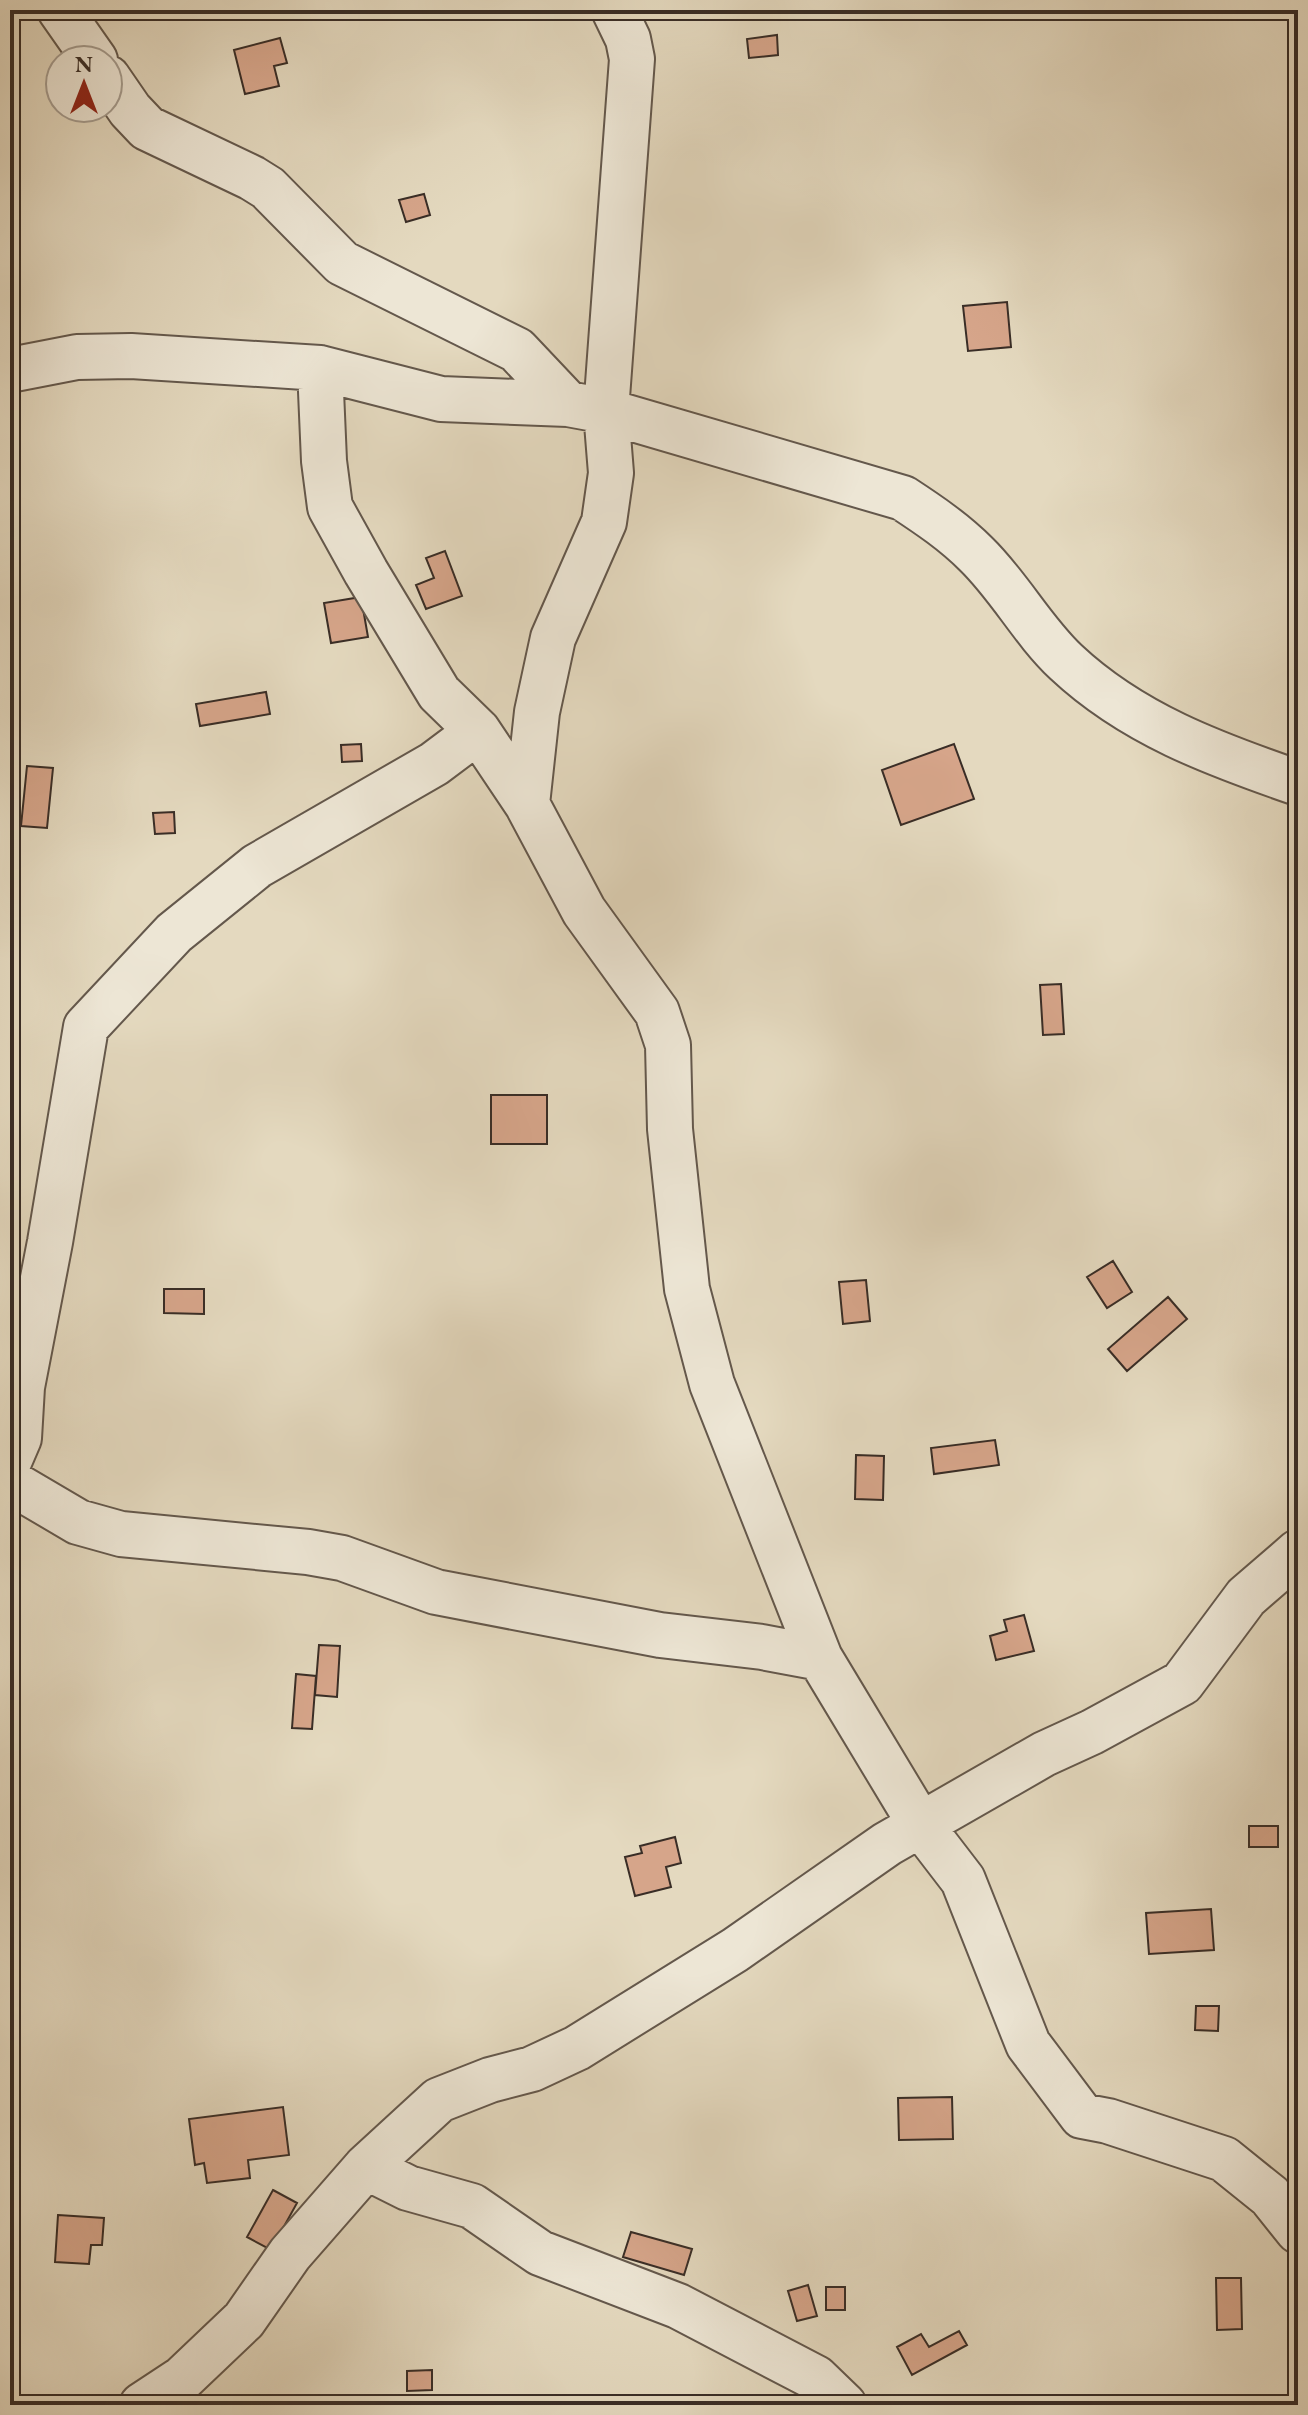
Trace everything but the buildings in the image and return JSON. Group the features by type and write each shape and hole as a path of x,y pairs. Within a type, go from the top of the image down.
{"street":[{"path":"60,10 84,44"},
{"path":"527,804 537,712 553,638 604,522 611,473 587,408 632,59 628,39 614,10"},
{"path":"124,101 147,128 260,183 342,263 517,350 587,408"},
{"path":"10,370 77,357 131,356 320,368 441,399 587,408 903,498 939,522 977,555 1066,661 1127,710 1170,735 1298,783"},
{"path":"320,368 324,461 330,507 439,693 478,731 527,804 584,911 657,1012 668,1045 670,1129 687,1289 712,1384 820,1658 920,1824 963,1880 1028,2044 1082,2116 1108,2121 1224,2159 1270,2196 1298,2231"},
{"path":"10,1459 19,1438 22,1387 86,1027 174,933 257,866 434,764 478,731"},
{"path":"10,1482 78,1522 121,1534 342,1558 436,1592 660,1635 762,1647 820,1658"},
{"path":"142,2405 183,2378 244,2320 290,2254 366,2167 439,2100 490,2080 532,2069 577,2048 735,1950 920,1824 1044,1754 1182,1683 1246,1597 1298,1552"},
{"path":"366,2167 408,2188 472,2206 540,2253 678,2306 816,2378 844,2405"}]}
